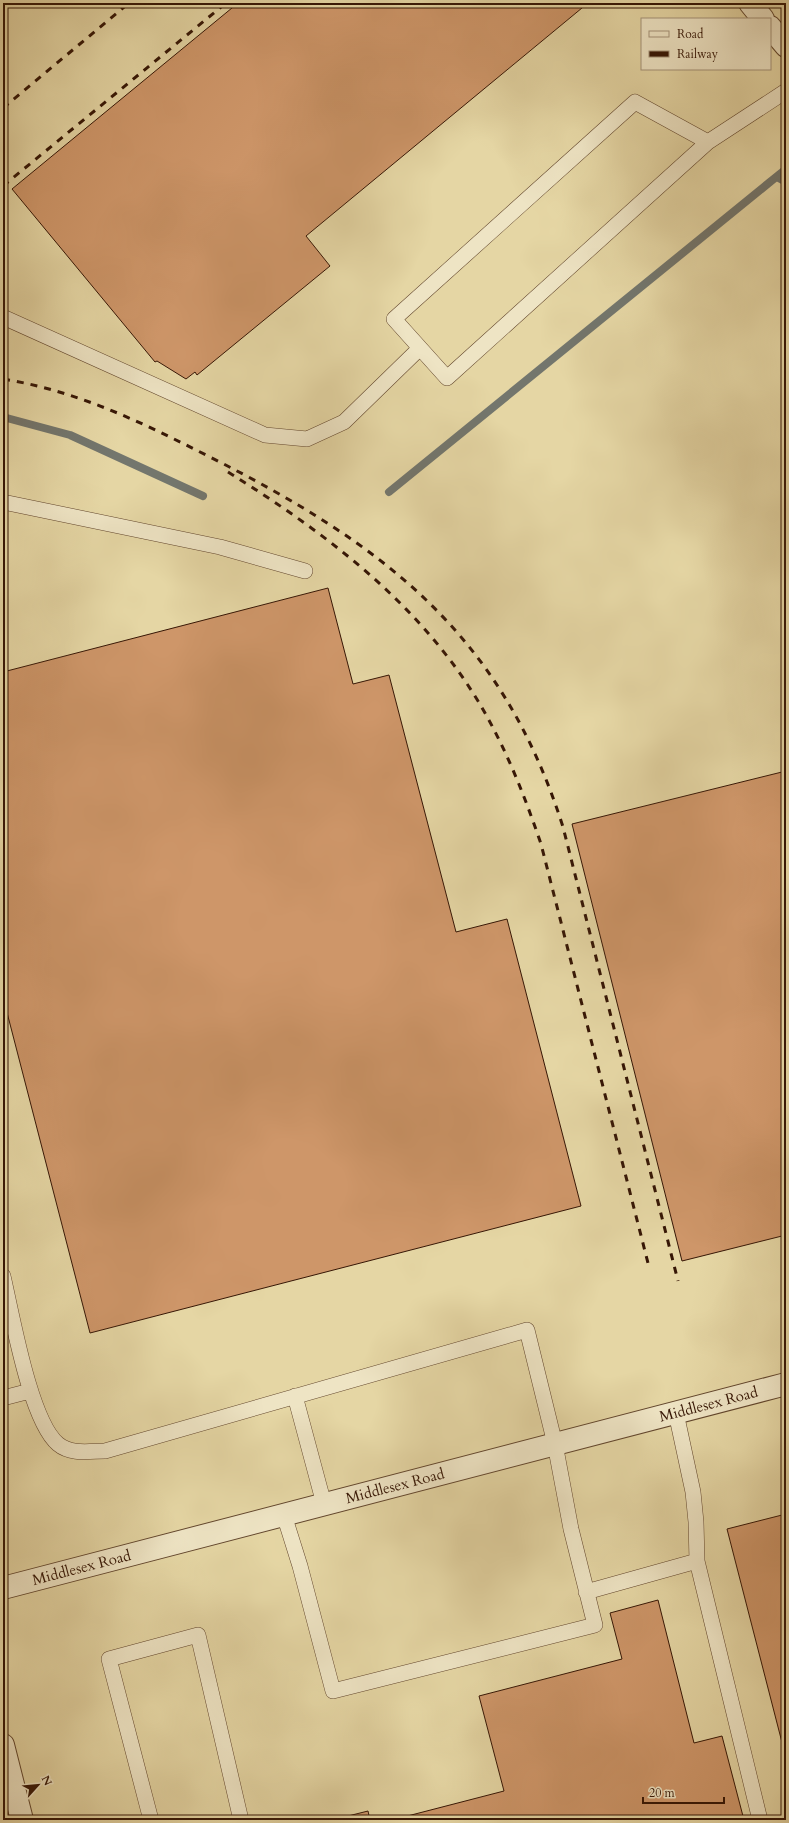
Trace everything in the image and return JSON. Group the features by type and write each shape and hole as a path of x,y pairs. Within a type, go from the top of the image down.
{"street":[{"path":"750,3 762,18"},
{"path":"771,28 786,46"},
{"name":"Middlesex Road","path":"3,1588 786,1384"},
{"path":"3,1745 22,1820"}],"lane":[{"path":"708,142 635,102 394,319 447,378 708,142 786,92"},
{"path":"3,317 264,435 307,439 344,422 420,348"},
{"path":"3,502 220,547 306,571"},
{"path":"3,1276 30,1391 45,1430 59,1445 78,1452 105,1451 527,1330 555,1444 571,1529 595,1625 333,1691 300,1566 284,1515"},
{"path":"3,1398 30,1391"},
{"path":"295,1396 324,1504"},
{"path":"676,1413 693,1492 696,1522 696,1561 760,1820"},
{"path":"586,1592 696,1561"},
{"path":"151,1820 109,1659 198,1635 241,1820"}],"building":[{"path":"238,3 588,3 306,236 330,266 197,375 195,372 186,379 157,361 155,362 12,189"},
{"path":"328,588 353,684 389,675 456,932 507,919 581,1206 90,1333 3,997 3,672"},
{"path":"786,771 786,1235 682,1261 572,824"},
{"path":"786,1514 786,1758 727,1529"},
{"path":"658,1600 694,1743 722,1736 744,1820 392,1820 504,1791 479,1696 622,1659 610,1613"},
{"path":"368,1811 370,1820 345,1820 344,1817"}],"waterway":[{"path":"389,492 786,169"},
{"path":"777,177 786,182"},
{"path":"3,417 70,435 203,496"}],"railway":[{"path":"3,108 129,3"},
{"path":"3,186 226,3"},
{"path":"3,379 58,391 110,410 185,444 273,490 330,525 382,562 429,603 470,648 507,700 537,759 563,827 678,1281"},
{"path":"228,472 299,519 366,572 398,601 427,632 454,665 488,718 513,771 541,844 648,1263"}]}
